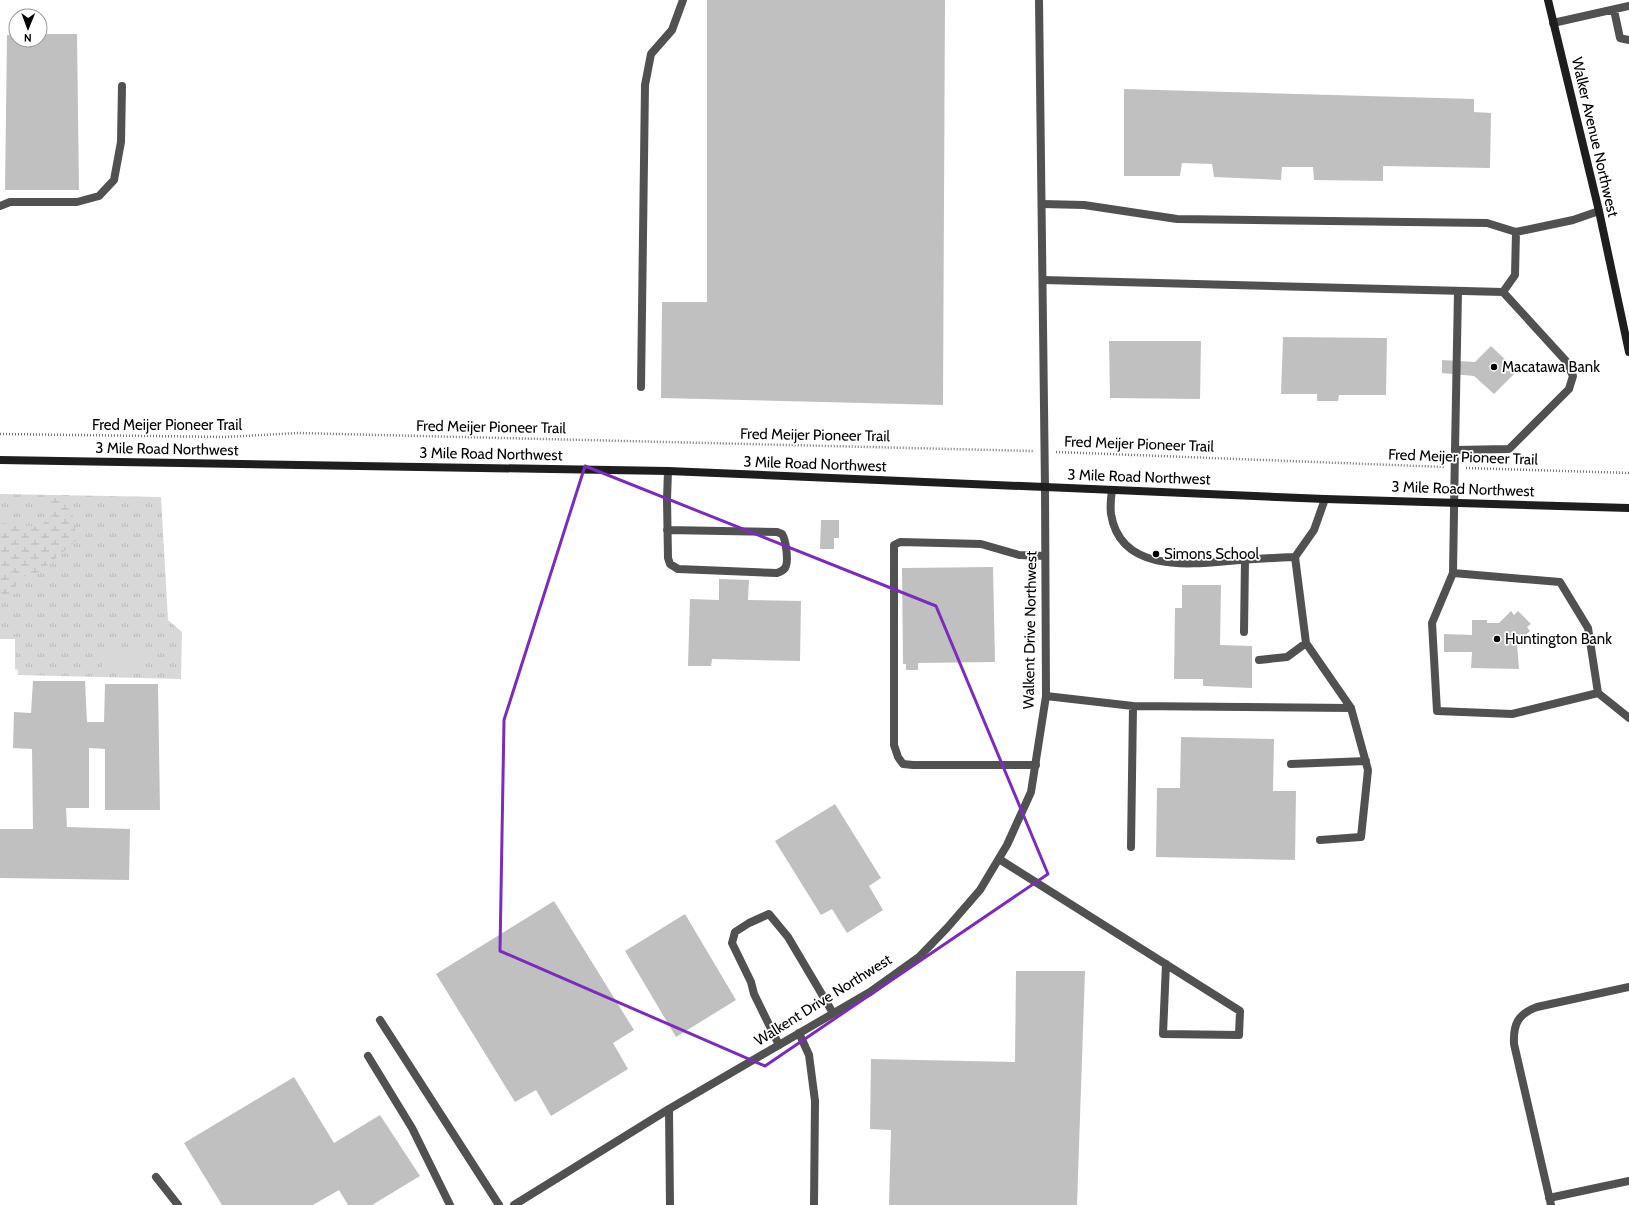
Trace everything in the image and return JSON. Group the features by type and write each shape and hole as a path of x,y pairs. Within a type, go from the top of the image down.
{"main road":[{"name":"Walker Avenue Northwest","path":"1548,0 1599,211 1629,352"},
{"name":"3 Mile Road Northwest","path":"0,460 668,471 1325,499 1629,508"}],"street":[{"path":"641,387 645,86 652,54 672,30 683,0"},
{"name":"Walkent Drive Northwest","path":"514,1205 522,1203 669,1109 870,992 919,957 980,890 1008,845 1031,792 1046,696 1045,452 1039,0"},
{"path":"1553,23 1629,6"},
{"path":"1614,10 1620,38 1629,40"},
{"path":"0,206 10,202 77,202 99,196 114,180 121,142 122,86"},
{"path":"1042,204 1084,205 1176,219 1487,223 1516,232 1573,220 1599,211"},
{"path":"1503,292 1515,275 1516,232"},
{"path":"1043,280 1503,292 1566,361 1572,376 1570,389 1509,450 1455,450"},
{"path":"1458,291 1453,573 1432,623 1437,711 1512,714 1598,693"},
{"path":"667,530 777,532 782,534 785,538 787,564 784,570 777,573 678,569 670,564 668,558 667,530 668,471"},
{"path":"1112,490 1111,513 1113,522 1120,536 1133,552 1155,561 1178,564 1295,557"},
{"path":"1320,840 1361,837 1368,770 1350,708 1306,643 1295,557 1314,530 1325,499"},
{"path":"1036,765 903,764 898,757 894,745 894,546 900,542 981,544 1019,555 1045,556"},
{"path":"1244,632 1245,560"},
{"path":"1453,573 1560,582 1588,628 1598,693 1629,718"},
{"path":"1259,660 1287,657 1306,643"},
{"path":"1046,696 1133,706 1350,708"},
{"path":"1131,848 1133,706"},
{"path":"1291,764 1366,761"},
{"path":"999,859 1166,964 1240,1011 1239,1035 1163,1034 1166,964"},
{"path":"780,1045 754,994 751,982 732,943 736,932 749,923 769,914 788,936 834,1013"},
{"path":"1629,987 1537,1006 1523,1013 1516,1024 1514,1031 1514,1044 1550,1201 1629,1181"},
{"path":"380,1020 499,1205"},
{"path":"799,1033 809,1055 815,1101 814,1205"},
{"path":"368,1056 412,1128 450,1205"},
{"path":"669,1109 670,1205"},
{"path":"156,1177 178,1205"}],"path":[{"name":"Fred Meijer Pioneer Trail","path":"0,434 225,437 298,433 1045,452 1629,474"}],"highlighted area":[{"path":"585,466 936,606 1048,874 765,1066 500,951 504,720"}],"green space":[{"path":"0,494 161,497 168,620 182,632 181,679 18,675 18,670 15,669 15,639 0,639"},
{"path":"69,495 76,541 39,572 20,577 9,599 1,593 0,523 39,527 51,517 49,497"},
{"path":"103,651 145,653 144,672 102,672"}],"building":[{"path":"707,0 945,0 943,405 661,398 662,302 707,302"},
{"path":"48,34 77,34 79,190 5,190 7,35 8,48 48,48"},
{"path":"1124,89 1474,99 1474,112 1491,113 1490,168 1383,166 1383,181 1314,180 1313,167 1282,167 1281,180 1214,177 1212,164 1182,163 1180,176 1124,176"},
{"path":"1283,337 1387,338 1386,395 1339,395 1338,401 1317,401 1317,394 1281,394"},
{"path":"1109,341 1201,341 1200,399 1110,398"},
{"name":"Macatawa Bank","path":"1491,346 1517,371 1494,394 1474,376 1442,373 1442,360 1475,362"},
{"path":"821,520 839,520 839,538 834,538 834,549 820,549"},
{"path":"993,567 995,662 918,663 918,670 906,670 906,664 903,664 902,568"},
{"path":"719,579 749,580 748,600 801,601 800,661 712,659 711,666 688,666 690,599 719,600"},
{"path":"1182,585 1221,585 1220,645 1252,646 1252,688 1203,686 1203,679 1174,679 1175,608 1182,608"},
{"name":"Huntington Bank","path":"1511,611 1514,615 1518,611 1531,624 1527,627 1530,631 1517,643 1519,669 1471,668 1472,652 1444,652 1444,634 1472,635 1472,620 1487,620 1487,623 1499,623"},
{"path":"33,681 85,681 87,722 104,722 105,684 158,684 160,810 105,810 105,749 89,748 89,808 66,808 67,827 130,829 129,880 0,878 0,829 33,829 32,749 13,748 14,712 31,713"},
{"path":"1181,737 1274,739 1273,791 1296,791 1295,860 1156,857 1157,788 1180,788"},
{"path":"835,804 881,878 869,886 883,910 847,933 832,909 821,915 775,841"},
{"path":"554,901 634,1030 613,1043 628,1069 551,1116 536,1090 515,1102 436,974"},
{"path":"685,914 736,1000 676,1037 625,951"},
{"path":"1016,971 1085,971 1077,1205 889,1205 891,1130 870,1129 871,1059 1015,1062"},
{"path":"294,1077 334,1143 380,1115 420,1176 372,1205 348,1205 339,1190 313,1205 222,1205 184,1143"}],"place":[{"name":"Macatawa Bank","path":"1494,367"},
{"name":"Simons School","path":"1156,554"},
{"name":"Huntington Bank","path":"1497,639"}]}
